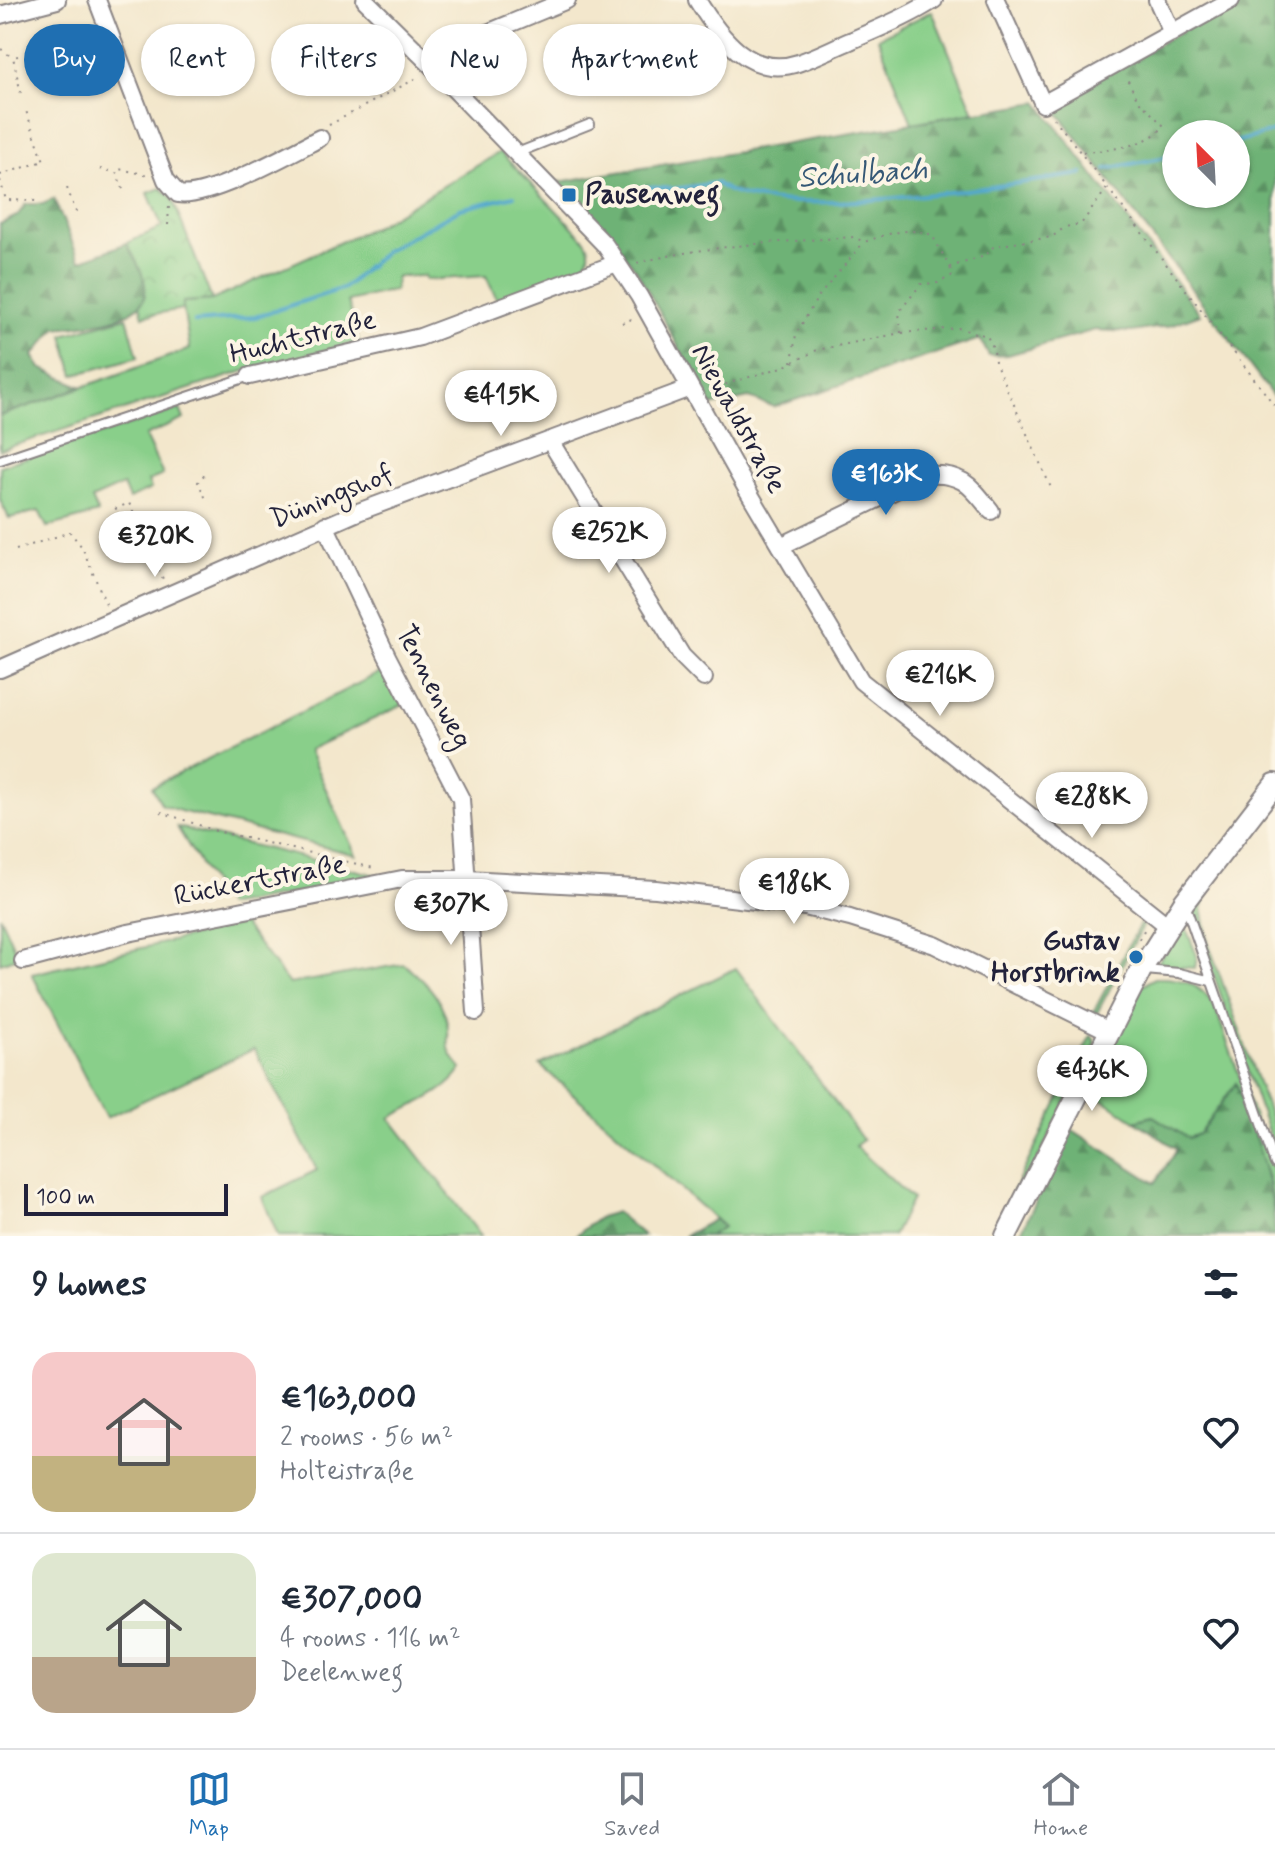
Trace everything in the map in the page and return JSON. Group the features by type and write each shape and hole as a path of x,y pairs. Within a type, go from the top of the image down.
{"street":[{"path":"0,15 57,0"},
{"path":"97,0 166,180 178,194 195,194 239,177 320,138"},
{"name":"Niewaldstraße","path":"365,0 421,54"},
{"path":"515,24 567,0"},
{"path":"697,0 732,48 749,60 772,67 796,64 910,15 934,0"},
{"path":"996,0 1043,104 1231,0"},
{"path":"1157,0 1172,33"},
{"name":"Niewaldstraße","path":"462,96 592,230 618,265 861,681 1168,926"},
{"name":"Huchtstraße","path":"250,376 420,337 618,265"},
{"name":"Düningshof","path":"0,669 325,525 691,390"},
{"path":"550,441 682,656 704,678"},
{"path":"781,546 927,475 949,474 962,481 991,511"},
{"name":"Tennenweg","path":"325,525 387,656 461,799 476,1012"},
{"path":"1006,1236 1141,970 1184,902 1275,784"},
{"name":"Rückertstraße","path":"23,961 128,933 394,880 466,879 656,889 805,907 850,918 935,945 1109,1031"}],"lane":[{"path":"517,153 590,124"},
{"name":"Huchtstraße","path":"0,460 250,376"},
{"path":"1184,902 1275,1164"},
{"path":"1141,970 1179,973 1211,981"}],"path":[{"path":"1,49 13,57 21,94"},
{"path":"13,57 18,56"},
{"path":"1080,152 1126,146 1156,135 1164,126 1138,100 1118,62"},
{"path":"320,138 325,127 421,68"},
{"path":"1043,104 1275,406"},
{"path":"0,175 44,161 25,108"},
{"path":"126,169 129,163"},
{"path":"100,169 116,172 122,168 166,180"},
{"path":"116,172 123,189"},
{"path":"0,180 6,200 38,201"},
{"path":"950,267 985,256 994,246 1052,237 1065,227 1081,224 1108,187"},
{"path":"67,188 76,212"},
{"path":"791,364 796,334 818,297 864,242 898,230 918,230 932,235 953,275 938,283 921,284 899,312 901,333"},
{"path":"618,265 664,256 782,242 854,237 864,242"},
{"path":"691,390 718,388 791,364 817,350 901,333 958,328 987,336 994,349 995,362 1052,490"},
{"path":"204,475 198,482 206,499"},
{"path":"115,509 129,503 170,594"},
{"path":"16,550 70,532 82,547 112,620"},
{"path":"161,812 216,831 388,871 394,880"}],"green space":[{"path":"1238,0 1275,0 1275,399 1056,110 1058,100"},
{"path":"932,11 974,112 912,123 878,38"},
{"path":"1038,102 1200,314 1168,326 1132,332 1095,330 1008,355 989,356 980,339 774,407 749,398 711,406 636,269 559,182"},
{"path":"500,152 585,240 589,254 583,268 497,300 486,276 425,280 424,276 396,277 395,290 348,301 359,342 251,369 0,450 0,416 190,349 182,302 212,300 376,226"},
{"path":"161,188 172,198 212,300 183,302 183,309 143,316 140,305 144,298 145,282 127,243 162,227 148,193"},
{"path":"54,199 80,261 127,243 143,277 146,289 144,300 136,308 110,320 56,328 33,356 41,368 82,387 0,416 0,224 17,216 26,204 43,204"},
{"path":"127,317 138,357 74,375 63,335"},
{"path":"180,409 184,419 145,436 163,475 148,481 151,489 129,499 123,485 92,499 98,513 47,527 39,511 9,518 0,500 0,466"},
{"path":"385,670 403,705 308,750 356,855 162,805 152,787"},
{"path":"177,827 384,877 226,906"},
{"path":"1214,878 1202,908 1208,942 1275,1130 1275,1152 1195,920 1198,895"},
{"path":"0,916 18,957 0,963"},
{"path":"1183,921 1197,956 1195,968 1156,966"},
{"path":"243,924 289,984 404,964 435,994 446,1018 449,1049 462,1069 439,1092 390,1118 481,1236 278,1236 262,1197 317,1170 254,1049 106,1118 32,974"},
{"path":"1140,924 1143,926 1097,1013 1093,1013"},
{"path":"736,968 863,1140 855,1146 912,1199 893,1236 709,1236 723,1226 540,1065"},
{"path":"1155,978 1174,979 1197,987 1215,1007 1275,1177 1275,1214 1269,1181 1236,1084 1200,1134 1188,1139 1153,1116 1135,1121 1090,1091 1142,985"},
{"path":"1091,1035 1096,1043 999,1236 991,1236"},
{"path":"1236,1083 1267,1177 1275,1236 1019,1236 1071,1129 1155,1183 1177,1149 1135,1121 1153,1116 1188,1138 1199,1134"},
{"path":"616,1212 644,1236 575,1236 600,1217"},
{"path":"715,1219 723,1227 709,1236 684,1236"}],"waterway":[{"name":"Schulbach","path":"1250,138 1275,131"},
{"name":"Schulbach","path":"1106,169 1162,158"},
{"name":"Schulbach","path":"602,191 621,192 649,187 674,189 716,183 743,196 835,202 949,192 1083,174"},
{"name":"Schulbach","path":"195,322 255,317 344,288 387,250 460,209 514,196"}],"place":[{"name":"Pausenweg","path":"569,195"},
{"name":"Gustav Horstbrink","path":"1136,957"}]}
